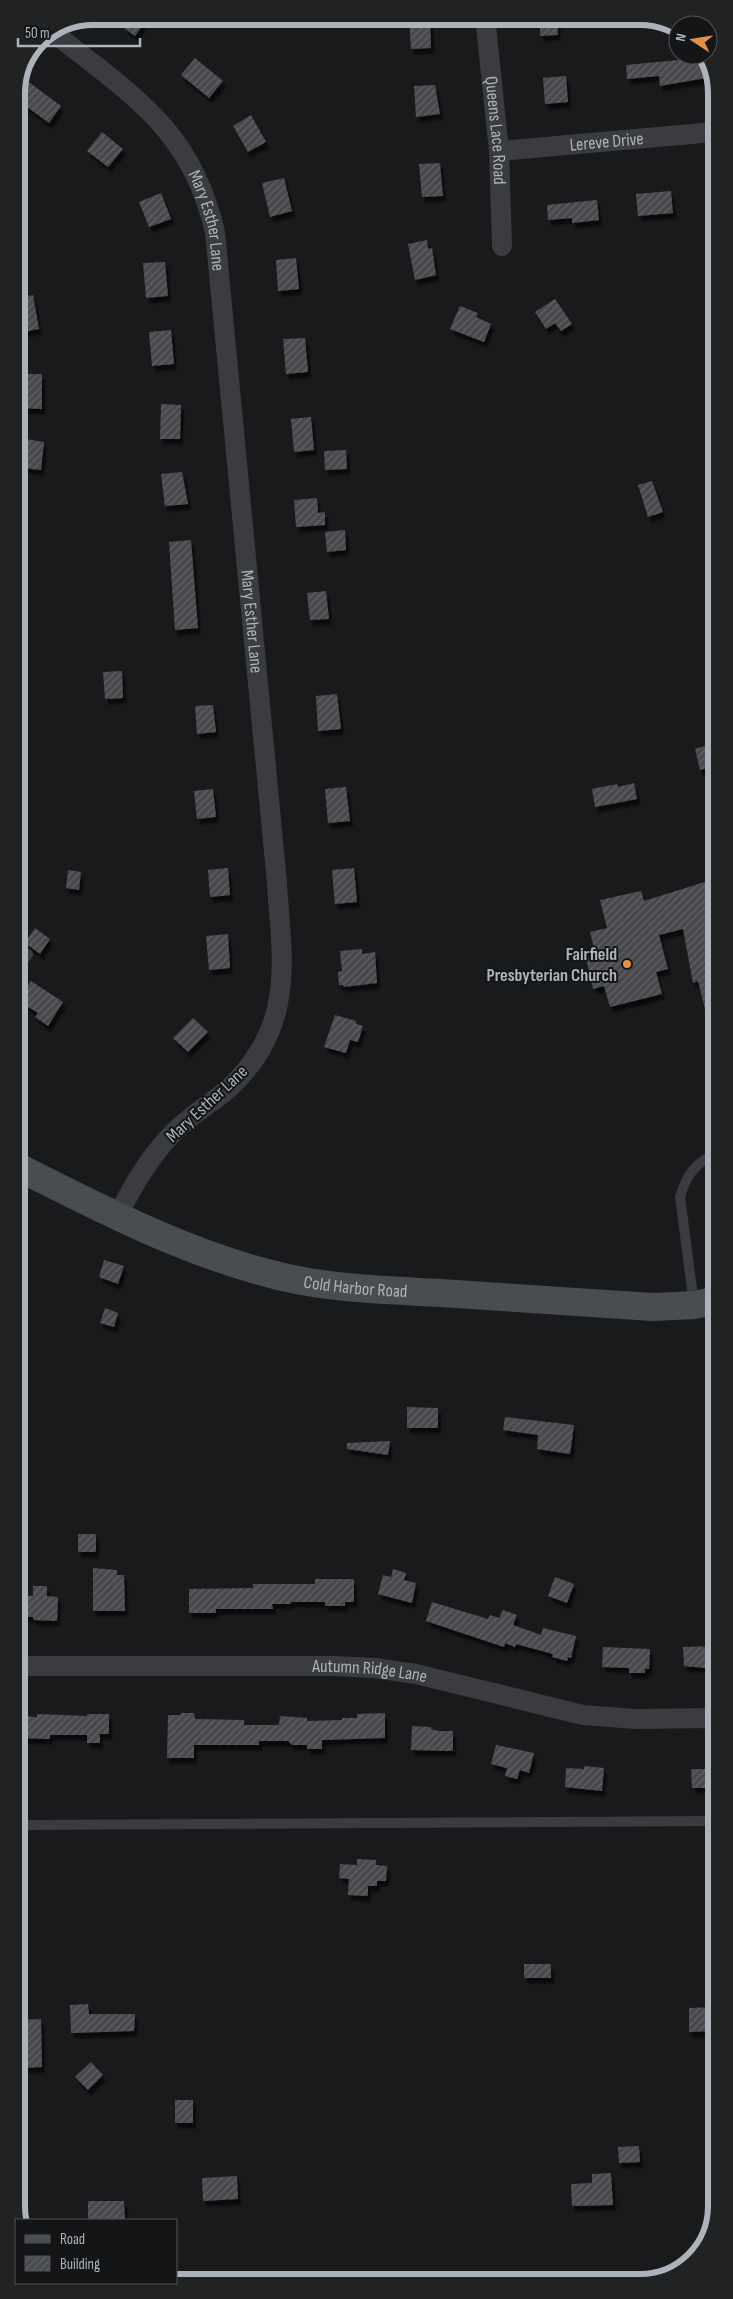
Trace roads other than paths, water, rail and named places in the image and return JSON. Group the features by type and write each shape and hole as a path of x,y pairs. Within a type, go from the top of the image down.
{"main road":[{"name":"Cold Harbor Road","path":"25,1171 117,1217 242,1266 319,1283 392,1290 652,1307 705,1302"}],"street":[{"name":"Queens Lace Road","path":"486,25 499,151 502,246"},
{"name":"Mary Esther Lane","path":"57,36 143,105 164,125 186,155 209,204 216,242 277,882 282,976 278,1005 272,1028 258,1054 244,1073 172,1134 151,1158 131,1189 117,1217"},
{"name":"Lereve Drive","path":"499,151 708,133"},
{"name":"Autumn Ridge Lane","path":"25,1666 333,1666 375,1668 416,1674 583,1714 635,1719 708,1718"}],"lane":[{"path":"25,958 28,954"},
{"path":"705,1302 680,1197 684,1183 691,1171 708,1158"},
{"path":"25,1825 708,1821"}],"place":[{"name":"Fairfield Presbyterian Church","path":"627,964"}]}
